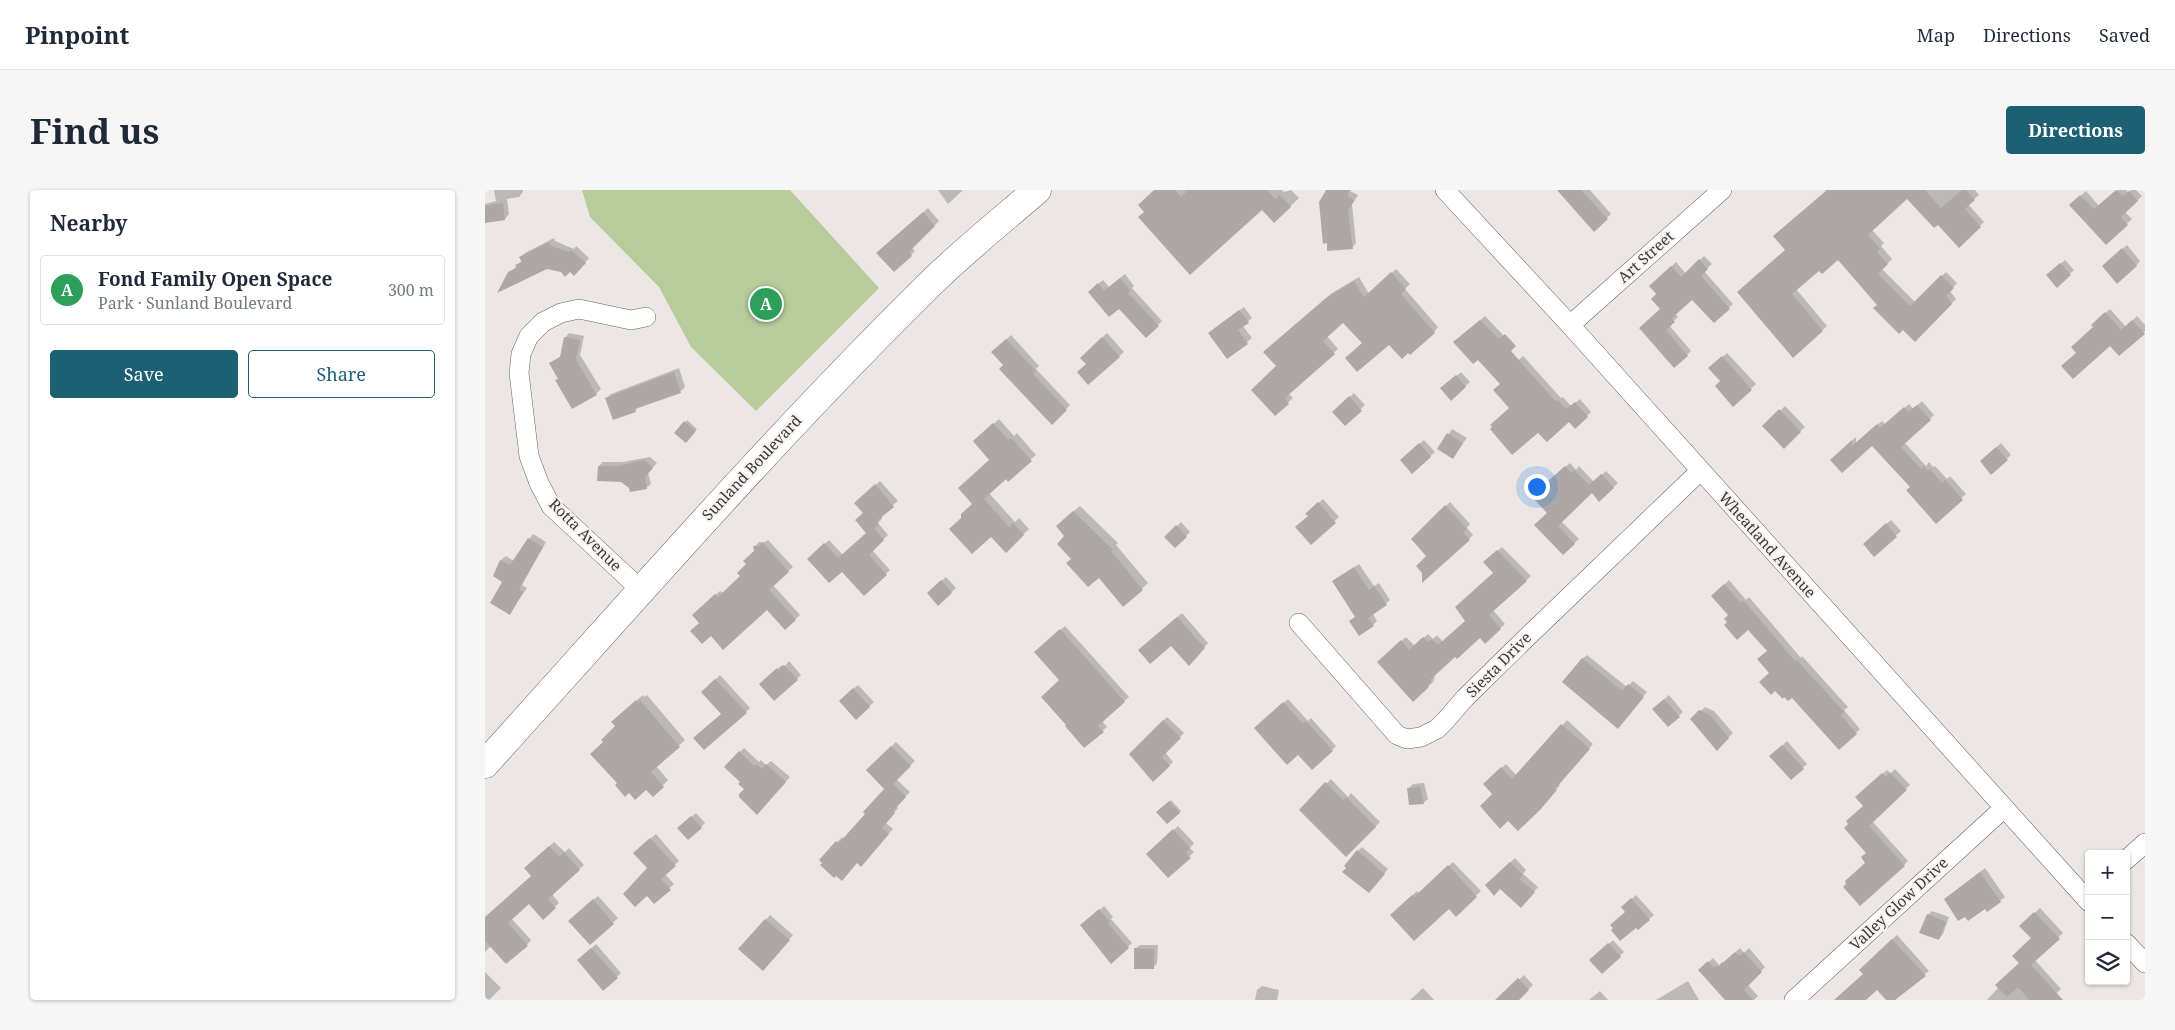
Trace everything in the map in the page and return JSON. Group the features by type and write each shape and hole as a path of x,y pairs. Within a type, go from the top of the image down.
{"main road":[{"name":"Sunland Boulevard","path":"485,764 701,523 927,286 1037,190"}],"street":[{"name":"Wheatland Avenue","path":"1445,190 1570,325 2003,808 2085,895"},
{"name":"Art Street","path":"1570,325 1722,190"},
{"name":"Rotta Avenue","path":"641,590 551,506 539,483 529,456 519,373 521,354 529,336 543,322 561,313 579,309 631,320 646,317"},
{"name":"Siesta Drive","path":"1299,623 1397,735 1407,739 1421,737 1445,721 1465,698 1520,644 1700,471"},
{"name":"Valley Glow Drive","path":"1794,1000 2003,808"},
{"path":"2130,856 2145,843"},
{"path":"2130,947 2145,964"}],"green space":[{"path":"582,190 790,190 879,288 756,411 691,347 659,287 590,217"}],"building":[{"path":"1154,190 1175,190 1181,197 1188,190 1267,190 1275,199 1280,195 1291,207 1274,223 1262,210 1190,275 1138,217 1144,212 1138,205"},
{"path":"1326,190 1350,190 1347,196 1354,200 1348,211 1353,249 1327,251 1327,243 1323,244 1319,202"},
{"path":"1557,190 1581,190 1608,219 1594,232"},
{"path":"1827,190 1925,190 1941,208 1962,190 1966,190 1975,200 1965,209 1981,227 1959,248 1938,225 1934,228 1907,199 1868,235 1880,248 1877,252 1888,264 1878,274 1910,306 1941,275 1954,288 1946,296 1952,304 1915,342 1903,330 1899,334 1873,308 1877,305 1838,260 1822,274 1819,271 1792,294 1823,331 1793,358 1737,292 1785,250 1773,236"},
{"path":"2116,190 2123,196 2129,191 2138,201 2121,217 2128,225 2106,245 2069,205 2080,195 2094,209"},
{"path":"503,203 505,220 485,223 485,206"},
{"path":"923,212 935,226 909,252 912,256 894,272 876,253"},
{"path":"549,242 551,246 569,252 571,250 586,263 574,276 570,272 565,277 561,272 547,269 497,293 508,272 517,268 515,265 522,262 519,257"},
{"path":"2122,248 2137,266 2117,284 2102,266"},
{"path":"1699,259 1708,269 1701,276 1730,309 1714,323 1692,300 1672,318 1675,322 1666,330 1688,356 1674,368 1639,328 1660,309 1651,299 1656,294 1649,286 1671,266 1681,277"},
{"path":"2060,263 2071,275 2057,288 2046,275"},
{"path":"1391,272 1406,289 1401,294 1435,333 1410,355 1408,353 1402,359 1389,345 1357,372 1345,358 1362,343 1343,323 1323,341 1335,354 1285,398 1289,404 1275,416 1251,390 1276,366 1263,352 1326,298 1354,281 1364,297"},
{"path":"1120,278 1131,291 1128,293 1159,326 1146,338 1119,309 1109,317 1088,292 1098,283 1104,291"},
{"path":"1239,310 1249,323 1238,330 1248,344 1227,359 1208,333"},
{"path":"2105,312 2121,330 2132,320 2145,334 2119,356 2110,346 2073,379 2061,366 2076,353 2071,347 2093,327 2091,325"},
{"path":"1480,320 1499,339 1505,334 1516,346 1511,351 1556,402 1558,400 1566,409 1575,402 1588,417 1575,429 1569,422 1547,442 1538,433 1512,455 1490,429 1492,427 1490,425 1509,408 1493,390 1500,384 1478,360 1473,364 1453,342"},
{"path":"564,337 580,340 576,360 597,395 572,409 555,380 558,379 549,363 560,357"},
{"path":"1102,337 1120,357 1088,385 1077,372 1086,364 1080,358"},
{"path":"1006,339 1036,371 1033,374 1067,410 1052,425 999,369 1003,365 991,352"},
{"path":"1722,356 1752,390 1733,407 1715,386 1720,381 1708,368"},
{"path":"674,372 681,393 635,409 636,412 613,420 605,398"},
{"path":"1456,375 1466,387 1451,401 1440,388"},
{"path":"1349,396 1362,411 1345,426 1332,412"},
{"path":"1917,405 1931,420 1901,447 1921,469 1924,466 1928,471 1930,469 1942,483 1945,480 1963,500 1936,524 1906,490 1910,487 1872,446 1842,473 1830,460 1852,440 1852,446 1877,424 1880,428 1904,407 1908,412"},
{"path":"1779,409 1801,432 1784,449 1762,426"},
{"path":"684,421 696,431 686,443 674,433"},
{"path":"993,423 1008,440 1011,438 1032,461 1008,482 1006,479 984,499 1009,527 1013,523 1024,535 1006,553 991,537 972,554 949,529 972,504 958,488 989,460 973,441"},
{"path":"1447,433 1463,443 1453,459 1437,449"},
{"path":"1419,443 1431,457 1412,474 1400,460"},
{"path":"1996,447 2008,460 1991,475 1980,461"},
{"path":"645,460 653,468 645,477 647,489 630,492 629,488 621,482 597,481 598,466 618,466"},
{"path":"1565,466 1571,473 1574,470 1589,485 1601,474 1614,488 1599,502 1592,493 1558,526 1575,544 1563,555 1534,525 1547,513 1531,496"},
{"path":"875,484 894,507 878,520 878,525 874,528 884,540 869,555 887,575 864,596 842,572 829,583 807,559 824,543 838,558 866,533 855,520 863,513 854,503"},
{"path":"1318,502 1336,523 1311,545 1295,527 1308,516 1305,514"},
{"path":"1445,505 1467,529 1463,533 1470,540 1422,583 1422,573 1416,566 1426,556 1411,539"},
{"path":"1073,511 1113,550 1111,551 1143,590 1123,607 1099,578 1088,587 1066,563 1071,559 1057,544 1064,536 1056,526"},
{"path":"1886,523 1897,537 1874,557 1863,544"},
{"path":"1176,525 1187,537 1175,548 1164,537"},
{"path":"528,538 543,547 519,589 523,592 510,615 490,603 502,582 493,576 500,560 510,565"},
{"path":"763,543 789,572 769,590 796,620 785,630 767,610 723,650 711,636 702,644 690,631 699,623 692,615 715,594 718,597 740,576 737,573 746,564 743,561 754,551 753,546 759,546"},
{"path":"1497,550 1527,581 1489,615 1501,629 1485,644 1480,638 1457,659 1455,657 1430,680 1432,682 1429,687 1413,702 1377,662 1401,640 1409,650 1423,637 1428,642 1432,639 1438,645 1465,621 1455,607 1493,573 1483,562"},
{"path":"1354,567 1369,590 1374,586 1387,605 1368,618 1374,626 1359,636 1349,621 1355,617 1332,581"},
{"path":"941,580 952,593 938,606 927,593"},
{"path":"1724,584 1741,603 1744,601 1795,661 1797,660 1844,712 1841,715 1857,734 1839,750 1792,698 1788,701 1784,697 1783,699 1775,691 1771,695 1759,682 1769,673 1757,659 1767,651 1748,630 1737,640 1724,625 1727,622 1724,619 1728,615 1711,596"},
{"path":"1177,617 1205,648 1189,666 1171,646 1150,664 1138,650"},
{"path":"1060,629 1125,702 1098,726 1104,732 1084,748 1041,697 1059,680 1034,652"},
{"path":"1582,658 1622,691 1628,684 1644,697 1618,729 1562,682"},
{"path":"784,665 798,680 774,701 759,684 777,668 778,670"},
{"path":"715,679 747,713 704,750 693,738 721,714 701,692"},
{"path":"853,688 870,707 856,720 839,701"},
{"path":"1664,699 1680,717 1668,727 1652,709"},
{"path":"636,700 638,702 640,700 680,747 651,772 664,787 653,797 646,790 635,800 629,793 625,797 615,785 617,783 590,754 603,742 601,740 615,726 611,722"},
{"path":"1283,702 1303,724 1306,721 1333,751 1312,770 1298,755 1287,765 1254,728"},
{"path":"1699,710 1710,715 1729,738 1717,751 1690,719"},
{"path":"1163,720 1181,738 1162,757 1170,766 1153,782 1129,754"},
{"path":"1561,724 1590,749 1555,789 1557,790 1540,810 1518,831 1508,821 1500,829 1480,806 1492,794 1483,784 1501,767 1512,779"},
{"path":"1782,745 1804,769 1791,780 1769,756"},
{"path":"891,746 911,766 893,784 906,797 893,811 895,813 882,828 889,834 861,867 857,863 842,881 836,876 834,878 820,865 822,863 819,860 836,841 839,843 884,789 866,770"},
{"path":"739,751 754,766 756,764 762,769 766,764 786,782 757,815 739,797 739,794 744,789 738,784 740,782 724,767"},
{"path":"1882,773 1885,777 1890,773 1907,790 1869,826 1905,866 1860,906 1843,887 1846,884 1845,881 1865,863 1861,857 1866,853 1844,828 1848,824 1846,821 1863,806 1855,797"},
{"path":"1325,782 1343,800 1346,797 1376,827 1346,857 1299,810"},
{"path":"1420,787 1424,804 1409,805 1407,788"},
{"path":"1169,801 1180,813 1167,824 1156,812"},
{"path":"691,816 702,828 688,840 677,828"},
{"path":"1173,829 1190,848 1186,853 1191,858 1168,878 1146,854"},
{"path":"650,838 676,866 661,879 671,890 654,904 647,896 635,907 623,894 647,868 633,853"},
{"path":"549,846 559,856 564,852 580,870 548,899 556,908 543,920 529,904 508,923 528,946 506,964 485,941 485,917 531,876 524,868"},
{"path":"1357,850 1385,874 1369,893 1342,872 1346,868 1344,866"},
{"path":"1510,862 1523,875 1519,879 1535,892 1521,908 1500,889 1494,896 1485,885"},
{"path":"1448,865 1477,897 1456,917 1449,909 1414,941 1390,915 1412,895 1414,897"},
{"path":"1980,872 2001,902 1987,912 1985,909 1968,921 1965,917 1958,921 1944,899"},
{"path":"1631,898 1650,920 1620,941 1611,930 1613,928 1610,925 1625,912 1621,907"},
{"path":"593,899 614,924 590,945 568,921"},
{"path":"1099,909 1110,922 1108,924 1129,948 1111,964 1080,925"},
{"path":"2034,912 2060,939 2031,965 2063,1000 2029,1000 2018,987 2007,997 1995,985 2019,963 2012,956 2031,938 2019,926"},
{"path":"1927,914 1946,922 1939,940 1919,933"},
{"path":"765,919 790,940 763,971 738,949"},
{"path":"1892,939 1926,976 1895,1000 1886,1000 1877,990 1866,1000 1834,1000 1863,974 1859,970"},
{"path":"1608,943 1621,957 1602,974 1589,960"},
{"path":"591,948 618,978 603,991 577,960"},
{"path":"1134,948 1154,949 1154,969 1134,969"},
{"path":"1735,952 1739,956 1744,952 1762,972 1744,990 1753,1000 1725,1000 1698,970 1708,961 1714,968 1717,965 1718,967"},
{"path":"1518,978 1529,990 1519,1000 1495,1000"}],"place":[{"name":"Fond Family Open Space","path":"766,304"}]}
